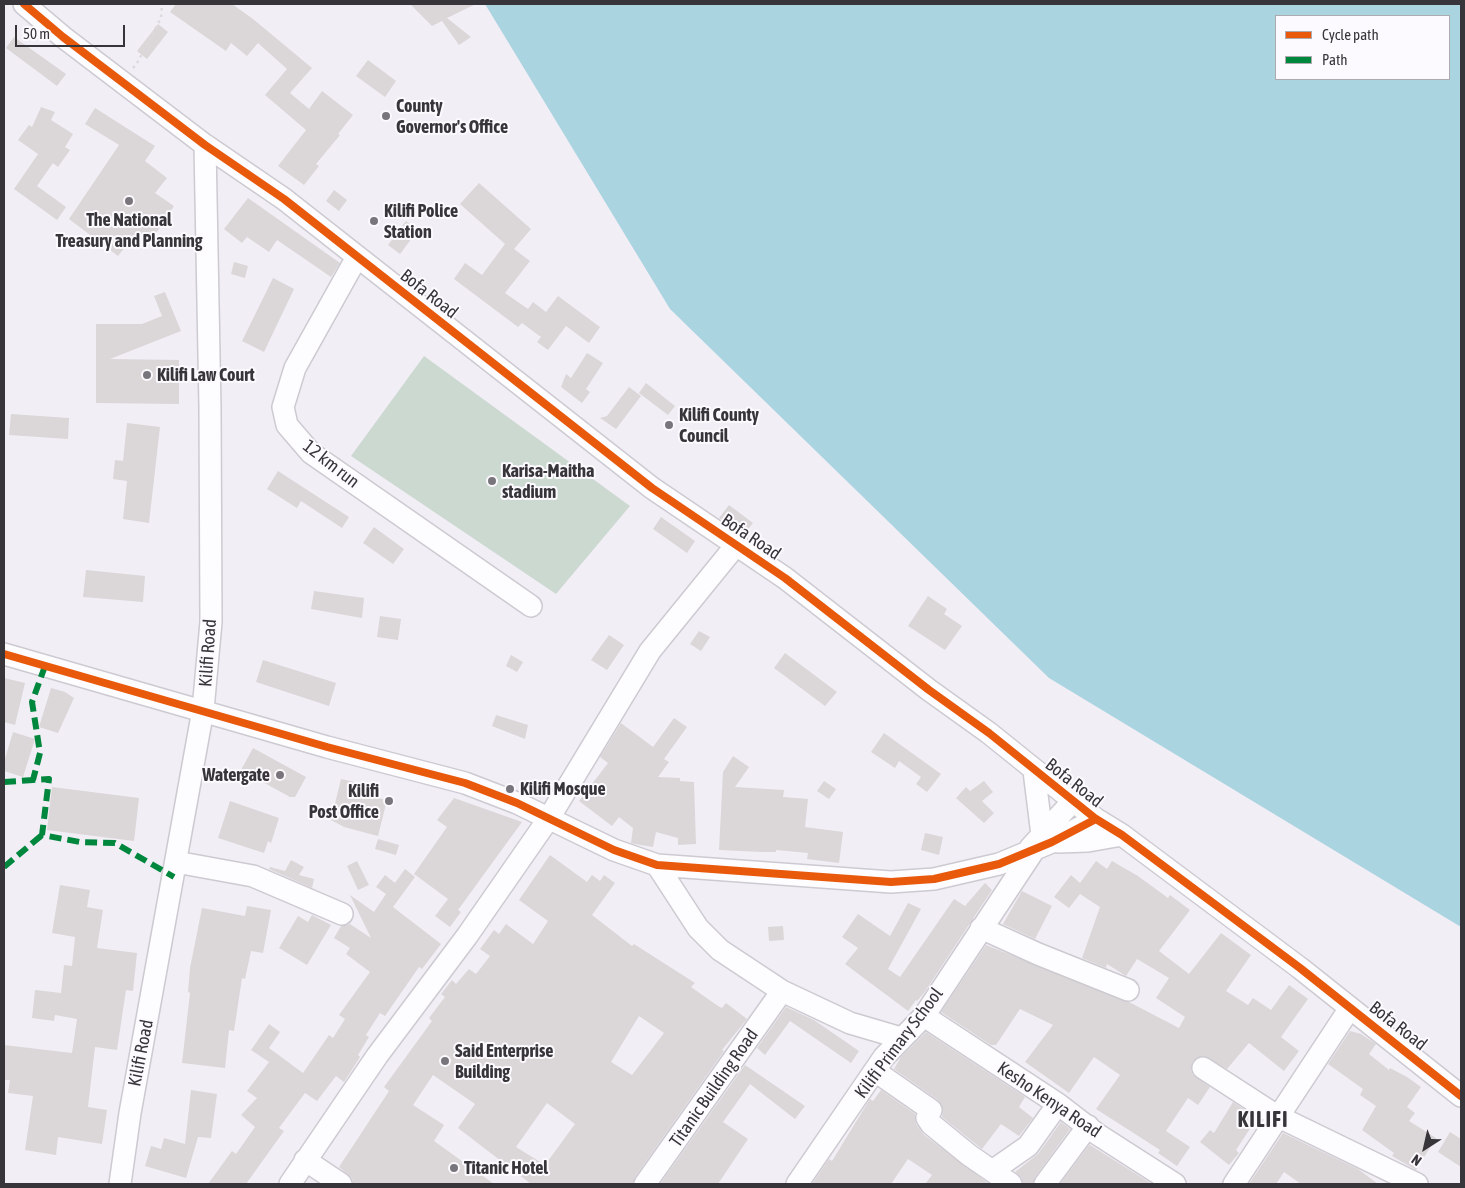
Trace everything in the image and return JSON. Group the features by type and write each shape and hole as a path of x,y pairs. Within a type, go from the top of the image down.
{"street":[{"name":"Bofa Road","path":"24,4 204,146 284,199 652,488 737,544 989,733 1096,820 1122,835 1350,1008 1461,1096"},
{"name":"Kilifi Road","path":"120,1184 130,1113 204,710 211,622 210,408 204,146"},
{"name":"12 km run","path":"357,257 295,368 283,407 287,425 312,454 531,606"},
{"path":"290,1184 377,1056 467,936 549,818 650,650 737,544"},
{"path":"4,654 204,710 327,747 465,784 549,818 614,850 657,865 891,882 934,879 999,864 1096,820"},
{"path":"1034,771 1038,846"},
{"name":"Kilifi Primary School","path":"797,1184 875,1071 901,1038 924,1016 981,928 1038,846 1073,800"},
{"path":"1038,846 1088,841 1122,835"},
{"path":"176,862 253,876 342,914"},
{"path":"657,865 707,939 782,992 850,1023 901,1038"},
{"path":"981,928 1038,954 1128,990"},
{"name":"Titanic Building Road","path":"645,1184 782,992"},
{"path":"1234,1184 1277,1116 1350,1008"},
{"name":"Kesho Kenya Road","path":"924,1016 1058,1104 1174,1184"},
{"path":"1204,1068 1277,1116 1417,1184"},
{"path":"875,1071 931,1110 928,1118 931,1124 969,1155 1011,1184"},
{"path":"992,1171 1028,1146 1058,1104"},
{"path":"1045,1184 1088,1126"},
{"path":"305,1160 341,1184"}],"path":[{"path":"118,80 136,65 161,18 162,4"}],"shaded area":[{"name":"Karisa-Maitha stadium","path":"424,356 630,506 556,594 351,456"}],"water":[{"path":"485,4 1461,4 1461,927 1049,678 670,309"}],"building":[{"path":"176,4 232,4 312,68 290,93 309,109 322,91 353,115 338,134 340,135 316,164 319,166 304,185 278,166 306,130 265,95 287,69 258,43 247,56 231,43 226,51 170,12"},
{"path":"410,4 476,4 447,18 471,37 459,45 442,21 432,26"},
{"path":"158,24 168,32 147,59 137,51"},
{"path":"14,37 66,74 57,86 6,48"},
{"path":"368,60 396,81 385,97 356,76"},
{"path":"41,107 55,112 51,120 73,134 65,147 70,150 58,167 53,163 37,186 66,207 57,220 14,189 38,154 18,140 29,125 32,127"},
{"path":"95,108 155,146 145,161 167,178 155,193 174,206 151,241 137,232 118,256 69,219 119,145 85,124"},
{"path":"479,183 531,229 514,249 530,261 505,293 528,309 533,302 546,312 558,296 600,327 589,343 566,326 548,350 537,342 541,337 522,323 518,327 454,279 465,263 482,275 505,244 460,204"},
{"path":"334,190 347,200 339,211 326,201"},
{"path":"248,198 340,263 331,277 277,240 269,252 247,237 242,243 224,229"},
{"path":"406,221 418,230 400,254 388,245"},
{"path":"234,262 248,266 245,278 231,274"},
{"path":"273,278 294,289 264,352 242,341"},
{"path":"165,292 181,331 110,359 179,360 179,404 96,403 96,324 142,324 162,316 154,296"},
{"path":"587,353 603,363 586,389 590,392 582,403 561,387 566,374 571,378"},
{"path":"646,383 675,406 668,415 639,393"},
{"path":"629,387 641,396 616,429 600,418 607,416"},
{"path":"11,414 69,418 68,439 9,435"},
{"path":"127,423 160,427 149,523 123,519 127,481 113,479 115,460 123,461"},
{"path":"278,471 349,517 342,528 301,501 297,508 267,489"},
{"path":"729,505 753,523 744,534 719,518"},
{"path":"661,517 695,541 687,553 653,529"},
{"path":"374,527 404,549 393,564 363,543"},
{"path":"86,570 145,576 143,602 83,597"},
{"path":"314,591 364,598 362,618 311,609"},
{"path":"928,596 947,609 944,614 962,626 945,650 908,626"},
{"path":"380,616 401,619 398,640 377,637"},
{"path":"699,631 710,637 701,651 690,644"},
{"path":"609,635 624,645 607,670 591,660"},
{"path":"785,653 837,692 825,706 774,668"},
{"path":"511,655 523,662 517,672 506,666"},
{"path":"263,660 336,683 329,706 256,682"},
{"path":"4,678 25,683 15,725 4,722"},
{"path":"51,688 65,692 74,698 58,733 39,727"},
{"path":"496,715 528,725 525,739 492,726"},
{"path":"674,718 687,727 664,759 669,762 658,777 680,778 680,781 694,782 696,844 678,845 678,838 656,832 653,847 631,843 633,828 619,817 612,826 579,801 608,763 600,757 621,723 653,747"},
{"path":"13,732 35,739 23,777 4,771 4,762"},
{"path":"884,733 941,774 927,792 916,784 921,777 899,761 895,768 871,752"},
{"path":"253,748 306,777 295,797 290,797 241,770"},
{"path":"733,756 749,767 735,787 784,790 783,797 808,799 805,827 843,832 839,863 807,859 808,853 776,850 776,852 762,852 719,850 723,772"},
{"path":"341,779 359,783 357,793 387,800 378,836 344,827 331,820"},
{"path":"824,781 836,789 829,799 817,791"},
{"path":"984,781 993,792 982,801 994,813 984,823 956,798 966,787 970,791"},
{"path":"52,787 139,798 134,841 47,830"},
{"path":"454,798 522,822 458,910 461,912 450,927 435,916 448,899 414,874 447,827 437,820"},
{"path":"230,801 279,818 271,843 268,841 264,853 218,838"},
{"path":"925,833 943,837 939,855 921,850"},
{"path":"378,839 399,845 396,855 375,849"},
{"path":"550,855 587,882 592,875 600,881 604,875 615,883 592,915 632,946 634,944 695,983 691,987 718,1006 722,1008 726,1003 747,1019 722,1050 724,1051 635,1177 633,1184 531,1184 458,1128 475,1104 433,1075 413,1105 444,1125 434,1141 494,1184 353,1184 352,1178 339,1167 389,1091 384,1087 432,1021 429,1018 445,997 441,994 452,980 456,984 469,969 476,974 490,956 480,949 494,930 499,934 506,924 533,944 548,921 519,900","holes":["639,1016 664,1033 632,1075 611,1062","547,1103 575,1124 545,1165 516,1147"]},
{"path":"291,860 304,867 299,875 314,879 312,888 269,869 270,867 285,871"},
{"path":"357,861 369,885 358,890 347,866"},
{"path":"1096,861 1107,869 1112,861 1138,876 1168,898 1170,895 1190,910 1159,951 1189,974 1221,933 1251,955 1226,991 1248,1005 1253,998 1271,1010 1289,985 1308,999 1281,1037 1299,1051 1284,1071 1249,1043 1227,1069 1204,1056 1193,1061 1192,1074 1210,1087 1198,1105 1188,1098 1166,1131 1190,1147 1177,1166 1158,1153 1160,1150 1096,1109 1120,1075 1094,1057 1069,1093 1025,1062 1053,1025 1020,1009 996,1045 991,1045 941,1012 986,945 1129,1002 1179,1028 1185,1017 1156,998 1169,978 1137,959 1126,976 1107,964 1106,968 1082,958 1100,907 1080,894 1069,908 1054,897 1071,875 1080,883"},
{"path":"405,869 415,877 393,907 441,944 422,969 419,967 385,1016 380,1013 366,1035 369,1037 358,1055 360,1057 344,1082 336,1076 317,1101 305,1093 279,1128 284,1131 246,1184 208,1184 232,1151 236,1154 255,1127 241,1115 257,1098 247,1091 269,1062 251,1050 269,1024 280,1032 269,1048 303,1073 329,1035 333,1038 345,1019 339,1015 370,972 346,954 350,948 334,938 341,926 350,924 371,938 350,895 374,912 386,894 376,887 385,875 395,883"},
{"path":"985,883 992,890 924,993 908,1011 845,964 858,948 842,937 858,914 890,936 908,903 921,909 888,969 900,977 954,899 965,906"},
{"path":"60,885 90,890 87,907 103,910 97,948 137,953 133,991 126,990 117,1050 95,1047 88,1107 107,1110 102,1144 58,1137 56,1155 25,1150 33,1096 8,1093 10,1080 4,1080 4,1045 72,1053 77,1019 55,1015 54,1021 32,1018 35,990 61,993 64,965 72,966 75,937 52,933"},
{"path":"1022,891 1052,906 1035,939 1003,924"},
{"path":"247,906 271,910 263,953 251,951 245,979 242,978 234,1031 229,1030 225,1068 182,1063 190,993 188,992 190,968 202,908 245,916"},
{"path":"312,915 331,925 307,965 279,948 298,916 308,922"},
{"path":"783,926 784,940 769,941 768,927"},
{"path":"786,1007 814,1020 859,1051 851,1063 790,1021 765,1055 757,1048"},
{"path":"1350,1031 1361,1034 1376,1044 1369,1054 1389,1070 1390,1068 1407,1077 1421,1087 1407,1107 1415,1113 1409,1121 1436,1138 1416,1170 1392,1156 1394,1153 1362,1130 1376,1106 1360,1095 1363,1089 1328,1064"},
{"path":"926,1032 1025,1097 1019,1107 1033,1118 1019,1136 1001,1124 982,1149 942,1117 943,1109 938,1100 894,1069 901,1057"},
{"path":"745,1065 805,1106 795,1119 750,1084 723,1122 748,1139 718,1184 660,1184"},
{"path":"191,1090 217,1094 211,1138 198,1137 186,1178 145,1166 151,1146 161,1149 164,1138 185,1144"},
{"path":"881,1090 915,1114 916,1124 923,1134 989,1184 925,1184 932,1175 908,1159 891,1184 812,1184 829,1159 832,1161 870,1099 873,1101"},
{"path":"1233,1102 1257,1118 1236,1150 1239,1153 1229,1165 1200,1142 1210,1130 1214,1133"},
{"path":"1061,1122 1070,1129 1035,1177 1033,1184 1023,1184 1022,1178 1015,1172 1038,1154"},
{"path":"1450,1132 1461,1139 1461,1167 1438,1152"},
{"path":"1283,1133 1358,1169 1378,1184 1301,1184 1284,1172 1276,1184 1249,1184"},
{"path":"1090,1145 1152,1184 1060,1184"}],"marked path":[{"path":"45,666 32,702 40,753 33,780 49,779 42,835 80,842 115,843 174,877"},
{"path":"4,782 33,780"},
{"path":"4,867 42,835"}],"cycle path":[{"path":"24,4 63,37 205,145 284,199 652,488 785,578 929,690 989,733 1096,819 1122,835 1300,968 1461,1096"},
{"path":"4,654 327,747 465,783 517,803 614,850 657,865 891,882 934,879 999,864 1052,842 1096,819"}],"place":[{"name":"County Governor's Office","path":"386,116"},
{"name":"The National Treasury and Planning","path":"129,201"},
{"name":"Kilifi Police Station","path":"374,221"},
{"name":"Kilifi Law Court","path":"147,375"},
{"name":"Kilifi County Council","path":"669,425"},
{"name":"Karisa-Maitha stadium","path":"492,481"},
{"name":"Watergate","path":"280,775"},
{"name":"Kilifi Mosque","path":"510,789"},
{"name":"Kilifi Post Office","path":"389,801"},
{"name":"Said Enterprise Building","path":"445,1061"},
{"name":"Titanic Hotel","path":"454,1168"}],"district":[{"name":"KILIFI","path":"1263,1120"}]}
